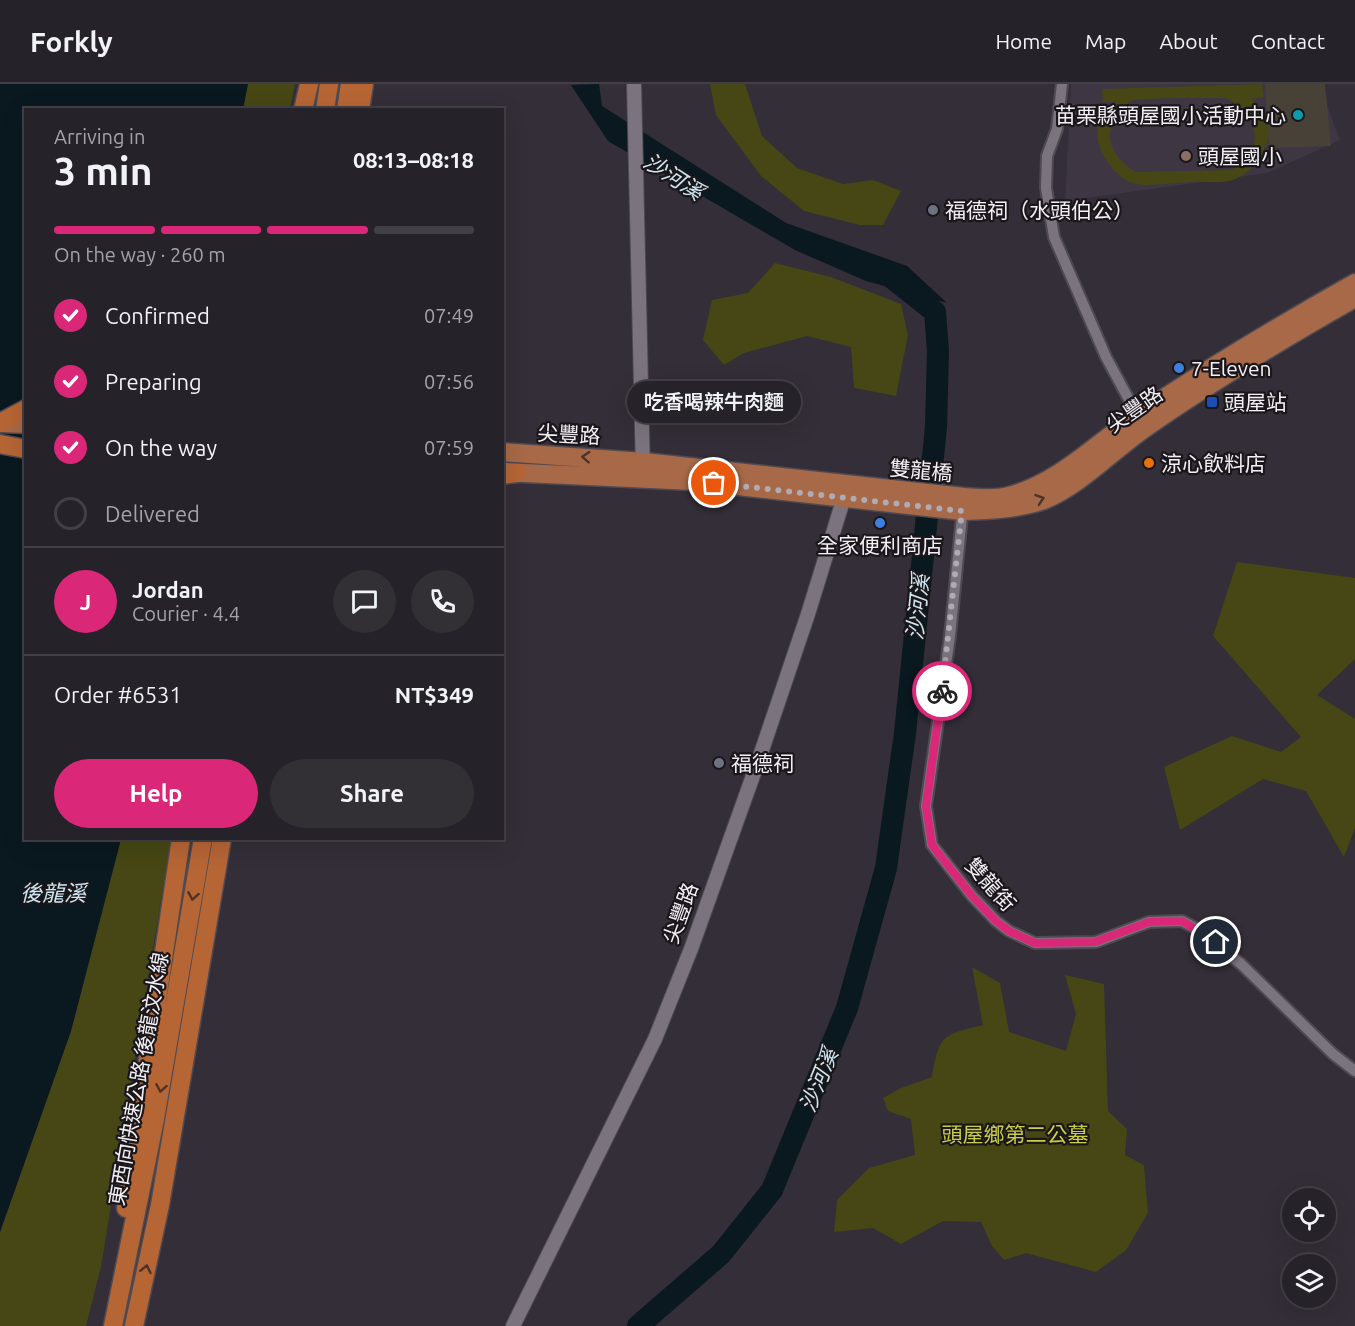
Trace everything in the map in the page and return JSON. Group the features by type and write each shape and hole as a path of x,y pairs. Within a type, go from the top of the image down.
{"highway":[{"path":"303,108 309,84"},
{"path":"325,108 329,84"},
{"path":"346,108 350,84"},
{"path":"360,108 364,84"},
{"path":"0,423 24,410"},
{"path":"0,442 24,449"},
{"path":"114,1325 118,1260 181,840"},
{"name":"東西向快速公路 後龍汶水線","path":"114,1325 155,1119 202,840"},
{"name":"東西向快速公路 後龍汶水線","path":"134,1326 160,1205 222,840"},
{"path":"160,1205 176,1157 234,840"}],"main road":[{"name":"尖豐路","path":"1141,422 1214,366 1355,283"},
{"name":"尖豐路","path":"963,504 1009,496 1041,483 1355,298"},
{"path":"0,423 24,424"},
{"path":"0,442 24,441"},
{"name":"尖豐路","path":"504,452 643,470 874,494"},
{"name":"尖豐路","path":"507,473 643,470"},
{"name":"雙龍橋","path":"874,494 963,504"}],"street":[{"path":"633,84 643,470"},
{"path":"1062,84 1057,129 1047,156 1046,188 1054,237 1106,357 1141,422"},
{"name":"尖豐路","path":"513,1326 655,1038 691,948 759,759 808,614 846,491"},
{"name":"雙龍街","path":"963,504 950,636 926,806 932,845 972,896 996,921 1009,931 1035,943 1095,942 1149,922 1182,921 1197,929 1241,964 1333,1054 1355,1071"}],"shaded area":[{"name":"頭屋國小","path":"1071,84 1319,84 1340,140 1267,173 1065,201"}],"green space":[{"path":"248,84 295,84 290,108 243,108"},
{"path":"710,84 745,84 762,136 797,168 843,184 873,180 901,191 883,225 860,225 804,211 761,176 716,115"},
{"path":"1262,84 1264,97 1251,99 1263,110 1268,121 1267,142 1263,152 1250,169 1233,180 1148,185 1129,182 1111,167 1100,147 1097,134 1099,123 1104,113 1117,102 1103,102 1102,89","holes":["1162,98 1225,98 1246,112 1255,132 1250,153 1243,163 1231,170 1136,172 1122,162 1112,147 1110,136 1114,121 1119,111 1131,101"]},
{"path":"775,263 831,277 901,304 908,335 896,396 854,388 851,347 807,336 744,353 724,365 703,340 712,300 748,293"},
{"path":"1237,562 1355,578 1355,659 1317,695 1355,719 1355,828 1344,857 1306,791 1263,779 1180,830 1164,767 1232,736 1281,752 1301,737 1213,636"},
{"path":"121,840 171,840 101,1267 86,1326 0,1326 0,1232 71,1031"},
{"name":"頭屋鄉第二公墓","path":"972,967 1000,983 1009,1032 1066,1051 1076,1014 1065,975 1104,984 1108,1111 1127,1129 1125,1155 1144,1165 1148,1213 1126,1250 1096,1272 1026,1253 1004,1260 992,1246 981,1222 943,1221 901,1244 873,1228 834,1232 837,1200 869,1168 915,1155 911,1119 888,1111 883,1098 901,1088 932,1077 937,1052 945,1039 959,1031 983,1025"}],"water":[{"name":"後龍溪","path":"0,84 248,84 243,108 24,108 24,840 121,840 71,1031 0,1232"},
{"name":"沙河溪","path":"599,84 602,106 786,223 907,266 947,303 866,281 795,250 608,141 571,85"}],"building":[{"name":"苗栗縣頭屋國小活動中心","path":"1265,84 1325,84 1331,146 1269,148"}],"waterway":[{"name":"沙河溪","path":"638,1326 721,1254 772,1190 847,1008 886,868 905,733 936,427 938,351 935,312 887,274"}],"way so far":[{"path":"714,483 962,511 950,636 942,691"}],"place":[{"name":"苗栗縣頭屋國小活動中心","path":"1298,115"},
{"name":"頭屋國小","path":"1186,156"},
{"name":"福德祠（水頭伯公）","path":"933,210"},
{"name":"7-Eleven","path":"1179,368"},
{"name":"頭屋站","path":"1212,402"},
{"name":"涼心飲料店","path":"1149,463"},
{"name":"吃香喝辣牛肉麵","path":"714,483"},
{"name":"全家便利商店","path":"880,523"},
{"name":"福德祠","path":"719,763"}],"route":[{"path":"942,691 926,806 932,845 972,896 996,921 1009,931 1035,943 1095,942 1149,922 1182,921 1216,942"}]}
